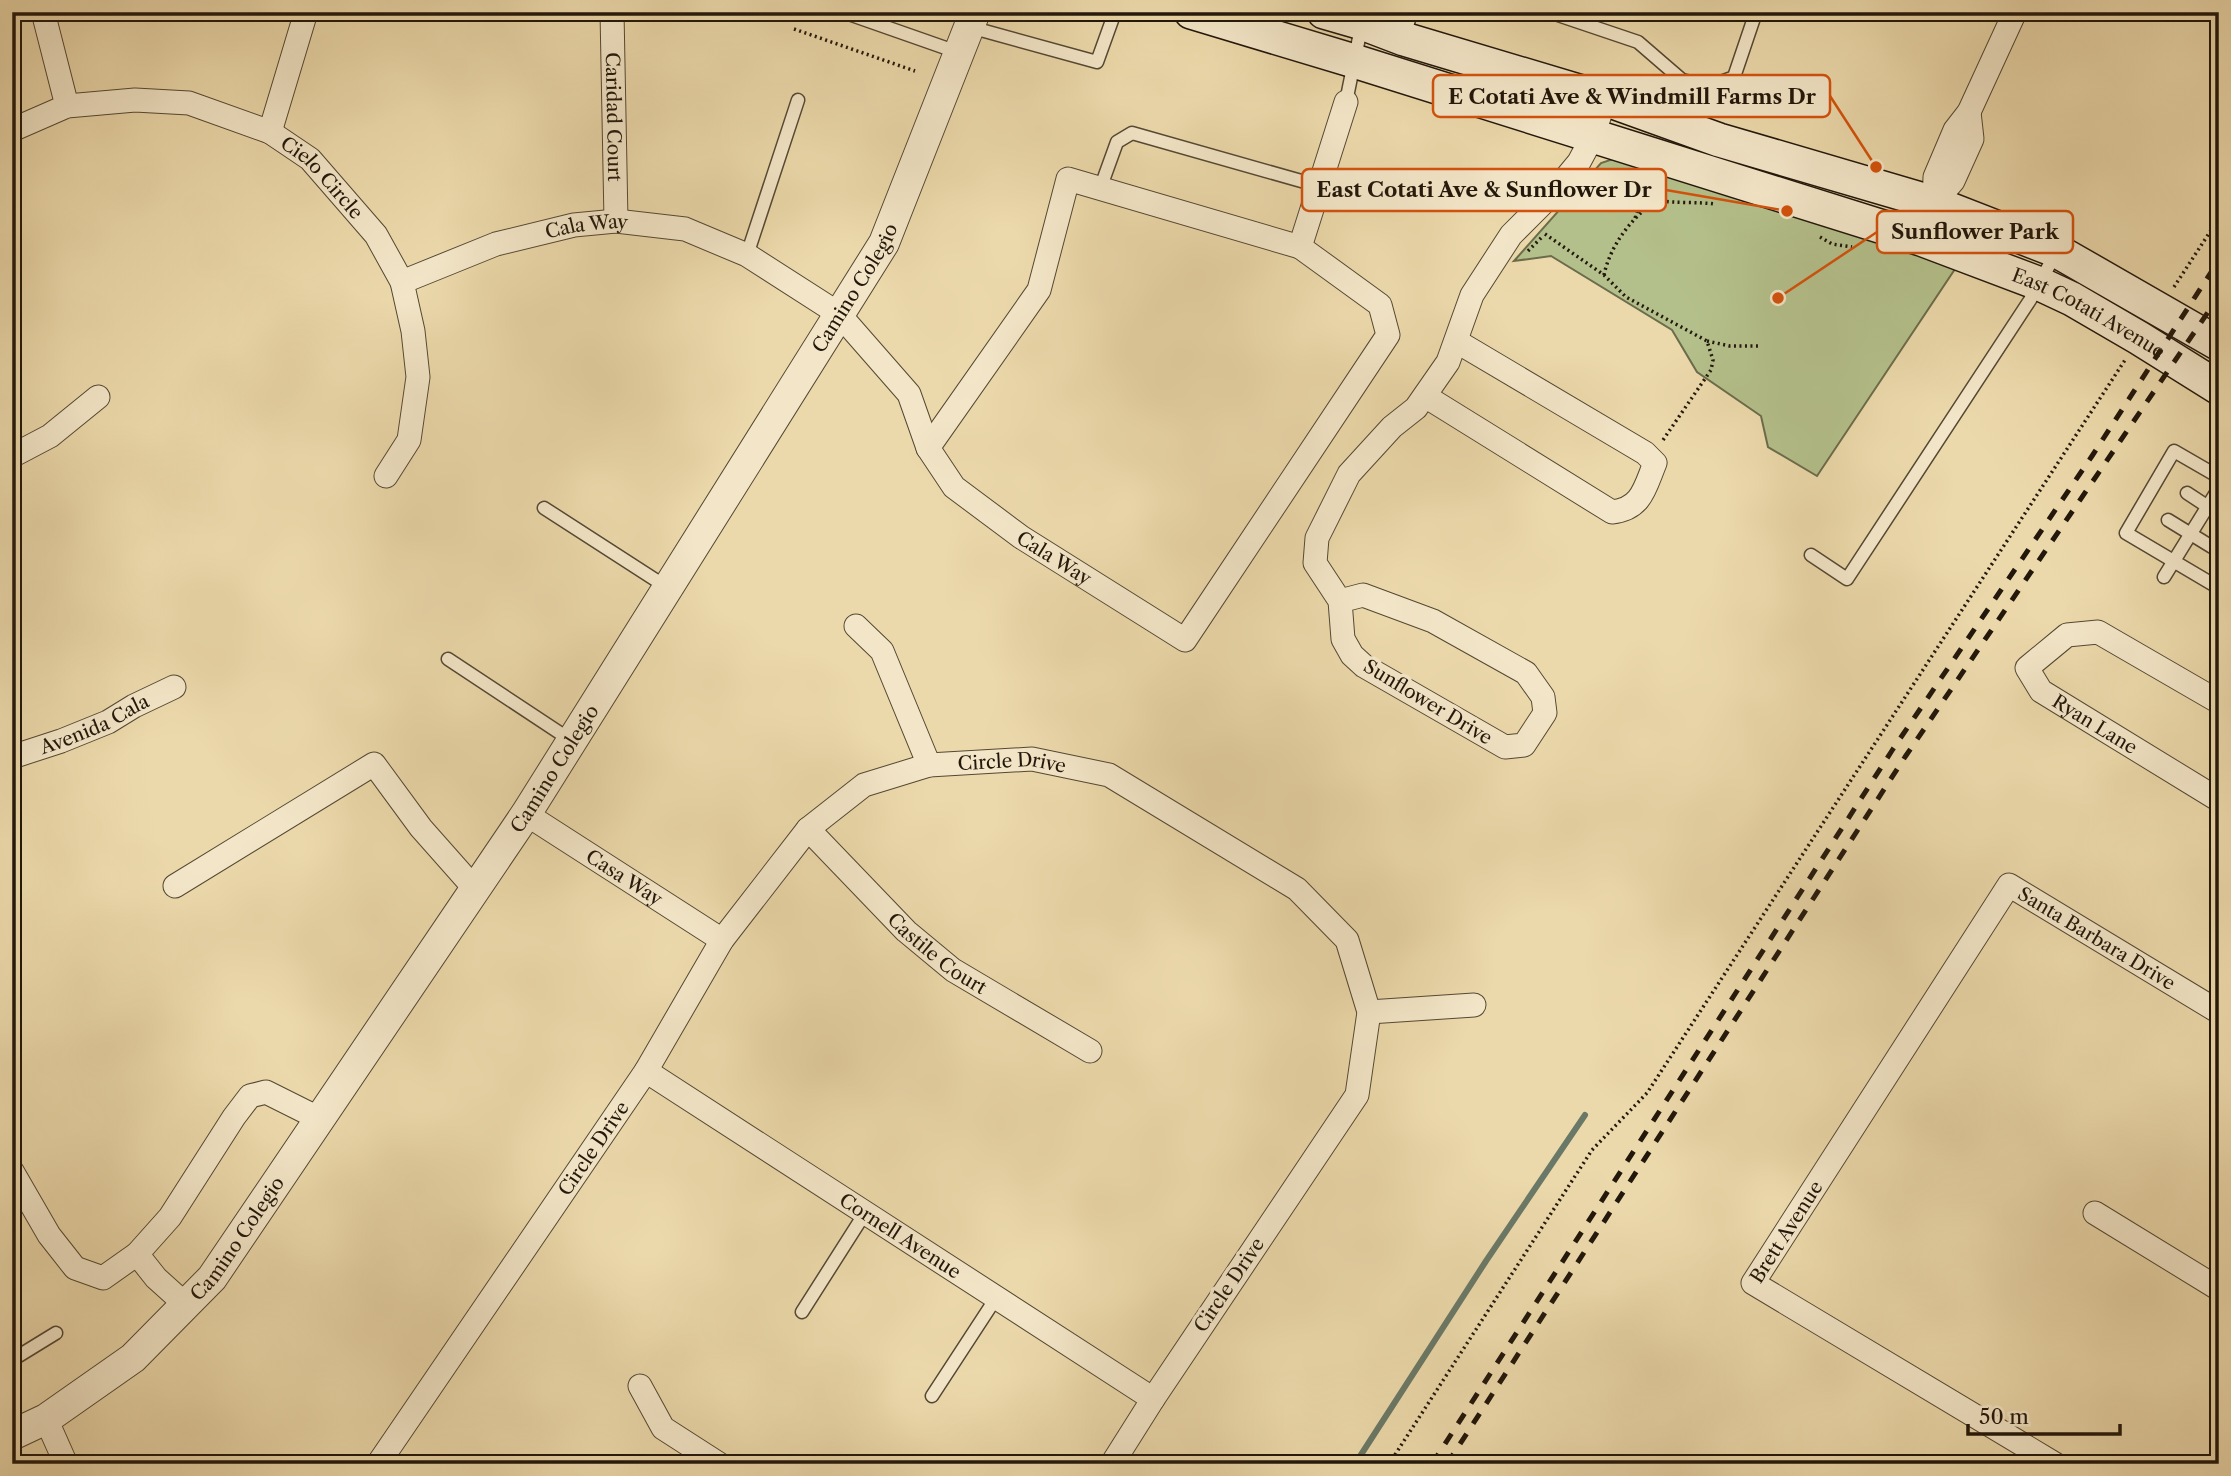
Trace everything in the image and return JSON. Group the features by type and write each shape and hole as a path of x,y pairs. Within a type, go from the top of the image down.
{"main road":[{"name":"East Cotati Avenue","path":"1191,12 1921,239 2073,299 2219,388"},
{"name":"East Cotati Avenue","path":"1324,12 1362,23 1407,25 1672,124 1934,204 2057,251 2219,344"}],"street":[{"path":"43,12 67,106"},
{"path":"270,132 306,12"},
{"name":"Caridad Court","path":"612,12 616,220"},
{"path":"1921,239 1934,204 1935,177 1955,130 1969,113 2015,12"},
{"name":"Camino Colegio","path":"12,1435 46,1419 132,1358 212,1278 526,814 884,243 969,31"},
{"name":"Sunflower Drive","path":"1340,601 1363,595 1433,621 1526,673 1543,697 1545,713 1533,733 1524,745 1505,747 1364,666 1352,655 1343,639 1340,601 1315,563 1317,538 1349,474 1392,428 1416,408 1448,362 1472,295 1511,235 1555,191 1579,162 1593,136 1605,99"},
{"name":"Cielo Circle","path":"12,130 67,106 135,100 189,103 270,132 310,159 376,235 402,282 413,331 418,377 409,440 386,476"},
{"path":"928,448 1039,290 1068,179 1300,247 1346,102"},
{"name":"Cala Way","path":"402,282 496,244 574,225 616,220 685,229 747,255 839,314 909,394 928,448 954,487 1021,537 1185,640 1388,335 1380,305 1300,247"},
{"path":"1425,396 1612,512 1626,510 1640,498 1655,463 1650,458 1456,341"},
{"path":"12,456 50,436 98,397"},
{"path":"856,626 882,651 929,765"},
{"name":"Ryan Lane","path":"2219,702 2098,632 2067,635 2027,668 2041,691 2219,800"},
{"name":"Avenida Cala","path":"12,757 108,722 174,687"},
{"name":"Circle Drive","path":"378,1464 646,1071 722,940 808,829 864,785 929,765 1032,759 1109,775 1297,889 1347,940 1369,1012 1357,1095 1112,1464"},
{"path":"175,886 374,764 421,828 475,889"},
{"name":"Casa Way","path":"526,814 722,940"},
{"name":"Castile Court","path":"808,829 906,931 953,970 1090,1051"},
{"name":"Santa Barbara Drive","path":"2008,885 2219,1012"},
{"name":"Brett Avenue","path":"2008,885 1753,1283 2055,1464"},
{"path":"1369,1012 1474,1005"},
{"name":"Cornell Avenue","path":"646,1071 1153,1399"},
{"path":"12,1171 49,1235 75,1268 103,1278 137,1254 170,1217 250,1096 266,1093 320,1119"},
{"path":"2095,1213 2219,1289"},
{"path":"137,1254 156,1278 186,1305"},
{"path":"640,1386 663,1428 719,1464"},
{"path":"46,1419 66,1464"}],"lane":[{"path":"844,12 969,31 1097,62 1115,12"},
{"path":"1549,12 1638,42 1682,80 1710,86 1734,77 1756,12"},
{"path":"1346,102 1362,23"},
{"path":"1672,124 1682,80"},
{"path":"747,255 798,100"},
{"path":"1100,189 1117,142 1132,133 1319,186"},
{"path":"1811,555 1847,579 2040,284 2057,251"},
{"path":"2219,477 2174,451 2126,533 2219,588"},
{"path":"2164,577 2191,534 2213,510 2219,488"},
{"path":"2187,493 2213,510"},
{"path":"544,508 668,588"},
{"path":"2168,520 2212,547"},
{"path":"447,659 572,741"},
{"path":"802,1312 866,1213"},
{"path":"932,1396 996,1298"},
{"path":"12,1360 56,1333"}],"path":[{"path":"794,29 915,71"},
{"path":"1586,190 1603,174 1615,173 1664,201 1721,204"},
{"path":"1634,221 1645,190"},
{"path":"1604,275 1607,261 1620,238 1646,206 1660,198"},
{"path":"2159,309 2219,220"},
{"path":"1814,233 1832,244 1856,248"},
{"path":"1527,252 1545,234 1604,275 1626,297 1676,326 1707,341 1730,346 1759,346"},
{"path":"1389,1464 1592,1150 1647,1093 2139,338"},
{"path":"1650,458 1711,370 1713,360 1707,341"}],"green space":[{"path":"1619,157 1957,266 1817,476 1768,447 1761,416 1697,372 1672,330 1551,256 1514,261 1601,163"}],"waterway":[{"path":"1355,1464 1486,1261 1585,1115"}],"railway":[{"path":"1432,1464 1893,749 2092,456 2219,260"},
{"path":"1447,1464 1905,757 2219,296"}],"place":[{"name":"E Cotati Ave & Windmill Farms Dr","path":"1876,167"},
{"name":"East Cotati Ave & Sunflower Dr","path":"1787,211"},
{"name":"Sunflower Park","path":"1778,298"}]}
